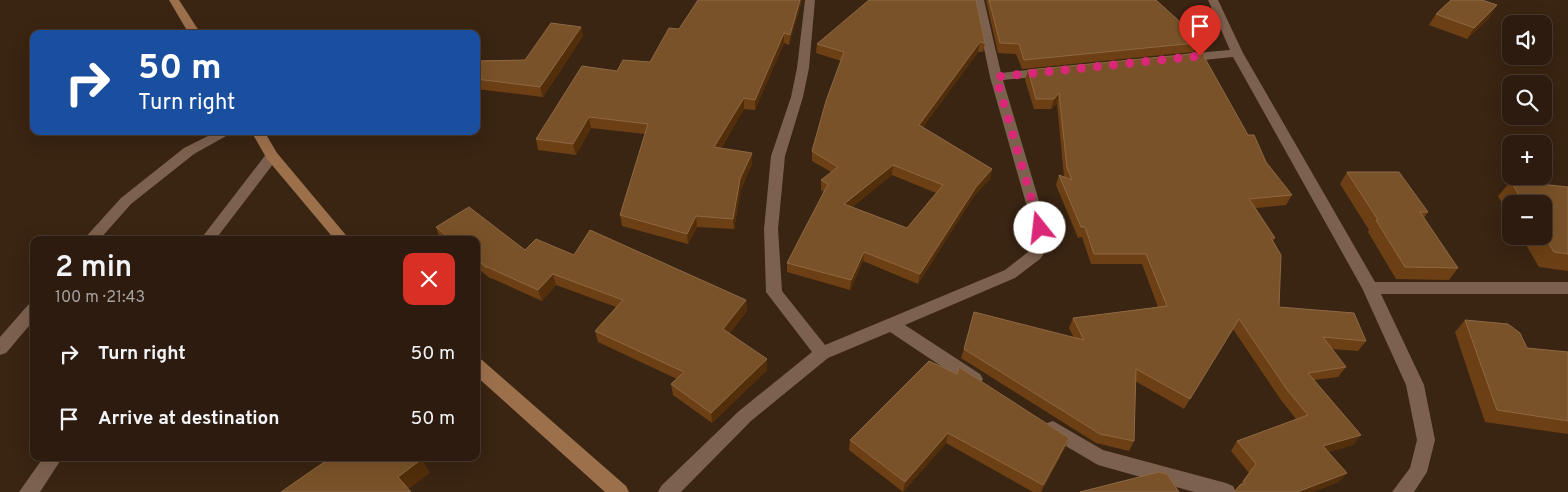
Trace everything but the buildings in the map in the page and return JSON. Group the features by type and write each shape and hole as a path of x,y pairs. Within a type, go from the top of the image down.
{"street":[{"path":"174,0 193,30"},
{"path":"810,0 803,68 797,97 778,156 771,230 774,292 822,353"},
{"path":"668,492 746,416 822,353 1010,274 1035,254 1040,228 996,77 979,0"},
{"path":"1213,0 1236,53 1370,288 1415,385 1426,440 1418,472 1402,492"},
{"path":"1169,60 1236,53"},
{"path":"996,77 1054,71"},
{"path":"94,236 126,201 189,151 221,135"},
{"path":"259,135 272,156 340,236"},
{"path":"210,236 272,156"},
{"path":"1370,288 1568,288"},
{"path":"0,348 30,314"},
{"path":"891,324 985,386"},
{"path":"480,370 619,492"},
{"path":"1042,422 1098,457 1226,492"},
{"path":"29,492 51,461"}],"route":[{"path":"1040,228 996,77 1200,56"}]}
